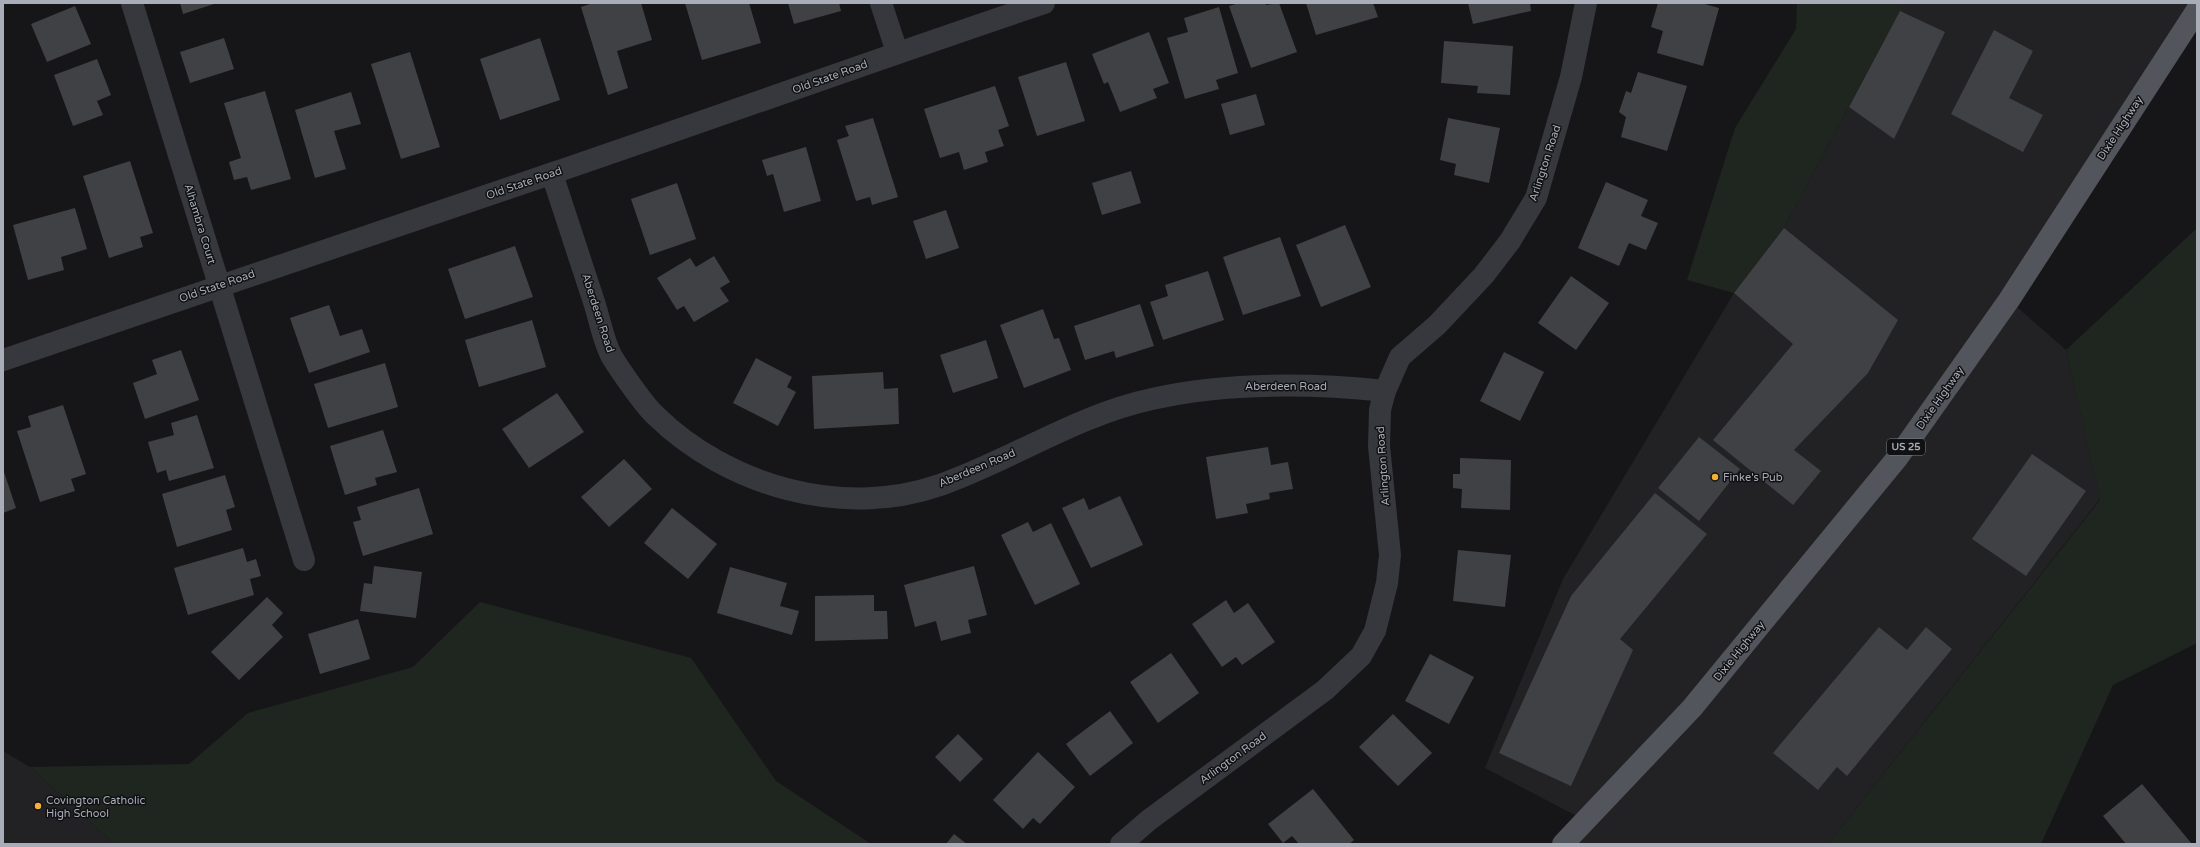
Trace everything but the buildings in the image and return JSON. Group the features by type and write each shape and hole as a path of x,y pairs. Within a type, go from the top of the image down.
{"main road":[{"name":"Dixie Highway","path":"1563,844 1692,708 1898,458 2009,300 2197,10"}],"street":[{"name":"Alhambra Court","path":"132,3 218,286 304,560"},
{"path":"881,3 897,52"},
{"name":"Old State Road","path":"3,360 552,174 831,77 897,52 1044,3"},
{"name":"Arlington Road","path":"1121,844 1149,820 1325,690 1361,656 1375,631 1387,583 1390,555 1379,446 1380,410 1385,391 1400,357 1437,325 1484,275 1510,241 1536,198 1571,77 1586,3"},
{"name":"Aberdeen Road","path":"552,174 611,356 654,414 692,446 718,462 748,477 796,492 859,499 898,495 939,486 1106,412 1151,399 1232,386 1311,385 1385,391"}],"shaded area":[{"path":"1797,3 1900,3 1900,11 1784,228 1734,293 1687,280 1735,128 1796,29"},
{"path":"1900,3 2197,3 2009,300 2066,350 2100,499 1828,844 1563,844 1586,821 1485,768 1563,579 1734,293 1784,228 1900,11"},
{"path":"2197,228 2197,643 2113,685 2041,844 1828,844 2100,500 2066,350"},
{"path":"480,602 691,658 776,781 871,844 114,844 30,767 189,764 248,713 413,667"},
{"name":"Covington Catholic High School","path":"3,751 30,767 114,844 3,844"}],"place":[{"name":"Finke's Pub","path":"1715,477"},
{"name":"Covington Catholic High School","path":"38,806"}]}
